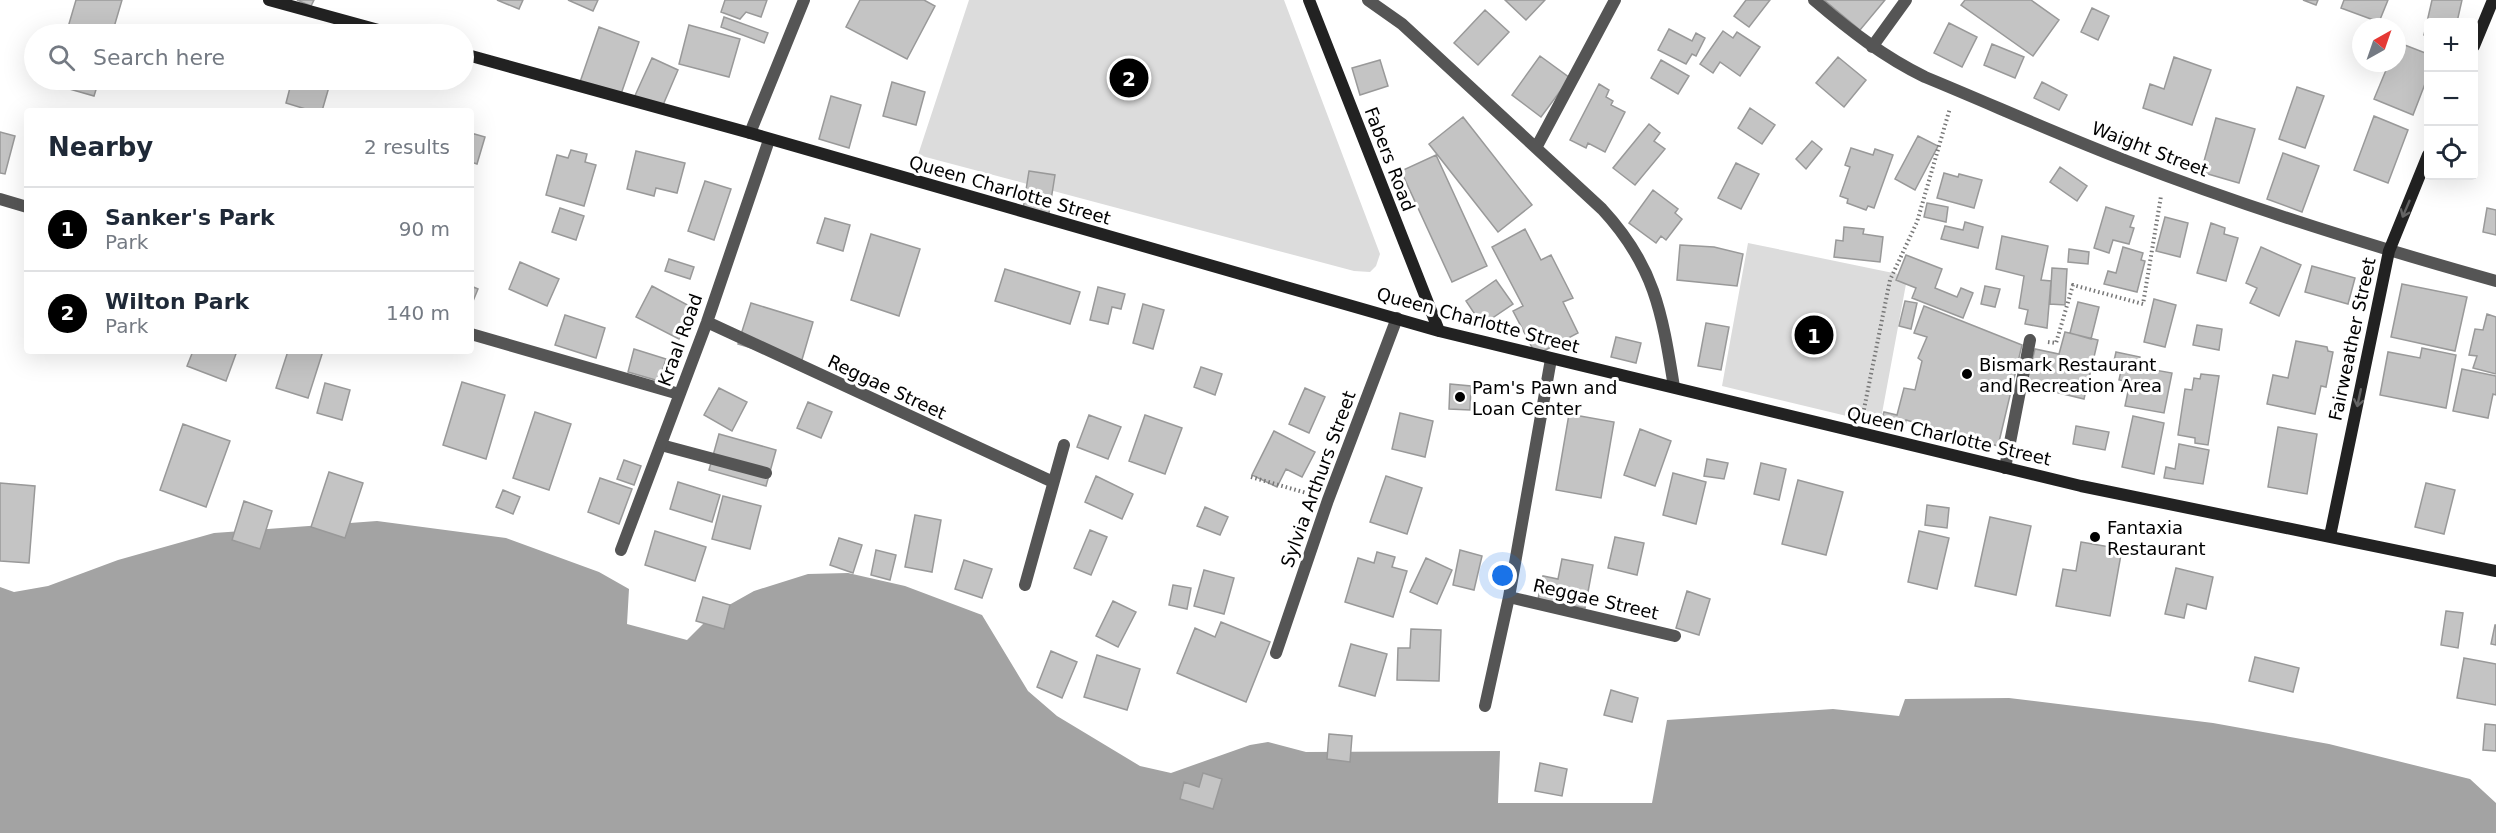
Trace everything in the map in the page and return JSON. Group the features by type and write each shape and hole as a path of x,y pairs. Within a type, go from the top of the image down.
{"main road":[{"path":"269,0 357,24"},
{"name":"Fabers Road","path":"1309,0 1439,331"},
{"path":"2478,36 2493,0"},
{"name":"Queen Charlotte Street","path":"474,57 750,133 1439,331 2081,486 2496,571"},
{"name":"Fairweather Street","path":"2330,536 2389,251 2424,165"}],"street":[{"path":"750,133 804,0"},
{"path":"1368,0 1402,24 1622,230 1640,259 1656,293 1666,334 1674,387"},
{"path":"1536,148 1615,0"},
{"name":"Waight Street","path":"1814,0 1872,47 1898,64 1955,90 2164,174 2312,227 2496,280"},
{"path":"1872,47 1906,0"},
{"name":"Kraal Road","path":"621,550 707,322 769,140"},
{"path":"0,199 24,206"},
{"name":"Sylvia Arthurs Street","path":"1276,653 1328,500 1397,318"},
{"name":"Reggae Street","path":"707,322 1053,482"},
{"path":"474,335 679,394"},
{"path":"2005,468 2030,340"},
{"path":"1485,706 1509,597 1551,359"},
{"path":"660,445 766,473"},
{"path":"1025,585 1064,445"},
{"name":"Reggae Street","path":"1509,597 1675,636"}],"path":[{"path":"1859,434 1890,280 1917,222 1955,90"},
{"path":"2030,340 2056,344 2073,285 2143,304 2164,174"},
{"path":"1251,477 1328,500"}],"shaded area":[{"path":"969,0 1284,0 1380,254 1376,266 1370,272 1354,271 918,155"},
{"path":"1748,243 1898,274 1896,280 1906,284 1880,424 1722,386"},
{"path":"377,521 506,538 599,572 629,589 627,624 687,640 713,614 754,591 808,574 848,573 905,586 982,615 1028,691 1057,716 1140,766 1171,773 1250,745 1268,742 1306,752 1500,751 1498,803 1652,803 1667,720 1833,709 1899,716 1905,699 2009,698 2213,723 2329,744 2470,779 2496,803 2496,833 0,833 0,587 14,592 48,586 118,560 214,533"}],"building":[{"path":"76,0 122,0 115,24 69,24"},
{"path":"297,0 314,0 311,6"},
{"path":"497,0 523,0 519,9"},
{"path":"568,0 598,0 593,11"},
{"path":"725,0 767,0 761,17 746,12 740,19 721,12"},
{"path":"860,0 924,0 935,6 907,59 846,27"},
{"path":"1505,0 1545,0 1526,20"},
{"path":"1746,0 1770,0 1749,27 1734,16"},
{"path":"1824,0 1885,0 1860,30"},
{"path":"1965,0 2031,0 2059,20 2033,56 1961,5"},
{"path":"2303,0 2318,0 2316,5"},
{"path":"2344,0 2388,0 2381,18 2368,18 2341,8"},
{"path":"2432,0 2462,0 2458,18 2428,18"},
{"path":"2092,8 2109,16 2098,40 2081,32"},
{"path":"1485,10 1509,32 1478,65 1454,43"},
{"path":"724,17 768,33 764,43 721,27"},
{"path":"1949,23 1977,37 1962,67 1934,53"},
{"path":"689,25 740,39 729,77 679,64"},
{"path":"599,27 639,42 620,97 580,82"},
{"path":"1669,29 1692,41 1696,33 1705,38 1696,56 1692,54 1686,64 1658,50"},
{"path":"1723,31 1733,38 1737,32 1760,47 1740,76 1720,62 1713,73 1700,64"},
{"path":"1992,44 2024,57 2015,78 1984,65"},
{"path":"2406,45 2424,52 2424,86 2413,115 2374,99 2385,72 2406,72"},
{"path":"1540,56 1570,78 1541,117 1512,95"},
{"path":"1838,57 1866,80 1844,107 1816,83"},
{"path":"2174,57 2211,70 2192,125 2143,108 2150,84 2164,89"},
{"path":"652,58 678,70 660,112 633,100"},
{"path":"1380,60 1388,86 1360,95 1352,68"},
{"path":"1661,60 1689,76 1678,94 1651,78"},
{"path":"892,82 925,92 916,125 883,116"},
{"path":"2042,82 2067,95 2059,110 2034,98"},
{"path":"1599,84 1609,90 1606,97 1613,101 1611,105 1625,112 1605,152 1588,143 1586,148 1570,140"},
{"path":"2297,87 2324,96 2305,148 2279,139"},
{"path":"73,90 96,90 94,96"},
{"path":"289,90 328,90 323,108 302,108 286,103"},
{"path":"831,96 861,105 849,148 819,139"},
{"path":"1750,108 1775,125 1762,144 1738,128"},
{"path":"2374,116 2408,130 2388,183 2354,170"},
{"path":"1463,117 1532,205 1498,232 1429,144"},
{"path":"2216,118 2255,129 2239,183 2201,172"},
{"path":"1649,124 1660,133 1654,141 1665,149 1635,185 1613,168"},
{"path":"0,132 15,136 5,174 0,173"},
{"path":"474,134 485,137 477,164 474,163"},
{"path":"1918,136 1938,146 1915,190 1895,179"},
{"path":"1812,141 1822,149 1806,169 1796,159"},
{"path":"1851,148 1873,155 1875,149 1893,155 1874,208 1868,206 1866,210 1847,203 1848,199 1840,196 1850,167 1845,165"},
{"path":"571,150 587,154 585,162 596,165 584,206 546,195 557,155 568,158"},
{"path":"636,151 685,163 677,193 656,188 654,196 627,189"},
{"path":"2283,153 2319,166 2302,212 2267,199"},
{"path":"1436,155 1487,266 1452,282 1401,171"},
{"path":"1736,163 1759,174 1741,209 1718,198"},
{"path":"2060,167 2087,186 2077,201 2050,182"},
{"path":"1029,171 1055,175 1048,219 1022,215"},
{"path":"1944,173 1982,180 1974,208 1937,198"},
{"path":"705,181 731,189 714,240 688,231"},
{"path":"1653,190 1678,209 1675,213 1682,219 1666,240 1661,236 1656,243 1629,223"},
{"path":"1927,203 1948,207 1946,222 1924,217"},
{"path":"2106,207 2134,216 2130,227 2134,228 2129,244 2113,240 2109,253 2094,248"},
{"path":"560,208 584,216 576,240 552,232"},
{"path":"2487,208 2496,210 2496,235 2483,232"},
{"path":"2165,217 2188,223 2180,257 2156,251"},
{"path":"825,218 850,225 843,251 817,243"},
{"path":"1965,222 1983,227 1978,248 1941,239 1945,226 1963,230"},
{"path":"2211,223 2225,228 2224,234 2238,238 2226,281 2197,273"},
{"path":"1844,227 1864,229 1863,234 1883,237 1880,262 1834,257 1836,240 1843,241"},
{"path":"1525,229 1541,260 1551,255 1573,298 1563,302 1578,333 1536,355 1513,311 1523,306 1492,247"},
{"path":"871,234 920,249 899,316 851,300"},
{"path":"2002,236 2048,246 2041,280 2051,281 2047,328 2025,324 2028,310 2019,308 2024,276 1996,269"},
{"path":"1680,245 1714,247 1743,254 1737,286 1677,280"},
{"path":"2123,247 2143,253 2141,260 2145,261 2137,292 2104,284 2108,271 2116,273"},
{"path":"2261,247 2301,265 2279,316 2250,303 2257,288 2246,283"},
{"path":"2069,249 2089,252 2088,264 2068,262"},
{"path":"1906,255 1942,269 1935,288 1957,297 1961,288 1973,293 1963,318 1912,298 1916,288 1896,280"},
{"path":"669,259 694,267 690,279 665,271"},
{"path":"520,262 559,279 547,306 509,289"},
{"path":"2312,266 2355,278 2348,304 2305,292"},
{"path":"2052,268 2067,269 2065,305 2050,304"},
{"path":"1005,269 1080,292 1070,324 995,301"},
{"path":"1496,280 1513,304 1482,325 1466,301"},
{"path":"2402,284 2467,297 2455,351 2391,337"},
{"path":"652,286 695,309 679,339 636,317"},
{"path":"1985,286 2000,289 1995,307 1981,304"},
{"path":"474,287 478,289 474,299"},
{"path":"1098,287 1125,294 1121,309 1112,307 1108,324 1090,320"},
{"path":"2154,299 2176,305 2165,347 2144,342"},
{"path":"1905,301 1917,303 1911,329 1899,326"},
{"path":"2078,302 2099,307 2091,339 2070,333"},
{"path":"751,303 813,322 801,363 738,344"},
{"path":"1143,304 1164,310 1153,349 1133,343"},
{"name":"Bismark Restaurant and Recreation Area","path":"1924,306 2022,345 1998,446 1906,420 1904,431 1880,424 1884,412 1897,415 1904,388 1915,390 1922,361 1918,358 1927,337 1914,333"},
{"path":"2487,314 2496,317 2496,374 2473,368 2477,356 2469,355 2475,329 2483,330"},
{"path":"565,315 605,328 596,358 555,345"},
{"path":"1706,323 1729,327 1721,370 1698,366"},
{"path":"2197,325 2222,329 2219,350 2193,345"},
{"path":"2065,332 2098,340 2084,399 2026,385 2035,349 2059,354"},
{"path":"1616,337 1641,343 1636,363 1611,357"},
{"path":"2296,341 2327,347 2328,351 2333,352 2326,387 2321,386 2315,414 2267,404 2273,375 2288,378"},
{"path":"2422,348 2456,355 2446,408 2380,395 2388,352 2420,358"},
{"path":"634,349 666,359 659,381 628,372"},
{"path":"2116,352 2140,357 2138,367 2172,373 2164,413 2125,406 2130,382 2119,380 2122,366 2113,365"},
{"path":"192,354 236,354 226,381 187,366"},
{"path":"287,354 322,354 308,398 276,388"},
{"path":"1201,367 1222,374 1215,395 1194,387"},
{"path":"2462,369 2496,376 2496,395 2493,394 2488,418 2453,411"},
{"path":"2201,374 2219,376 2208,445 2195,443 2195,438 2178,435 2185,389 2192,390 2194,378 2200,379"},
{"path":"462,382 505,395 486,459 443,445"},
{"path":"325,383 350,390 342,420 317,413"},
{"name":"Pam's Pawn and Loan Center","path":"1450,384 1471,386 1470,410 1449,409"},
{"path":"719,388 747,402 732,431 704,415"},
{"path":"1305,388 1325,397 1309,433 1289,424"},
{"path":"808,402 832,412 821,438 797,428"},
{"path":"535,412 571,424 549,490 513,478"},
{"path":"1400,413 1433,421 1425,457 1392,449"},
{"path":"1569,414 1614,422 1601,498 1556,490"},
{"path":"1089,415 1121,427 1108,459 1077,447"},
{"path":"1145,415 1182,428 1165,474 1129,461"},
{"path":"2133,416 2164,423 2154,474 2122,467"},
{"path":"183,424 230,441 206,507 160,490"},
{"path":"2076,426 2109,432 2105,450 2073,444"},
{"path":"2278,427 2317,434 2307,494 2268,487"},
{"path":"1640,429 1671,441 1655,486 1624,475"},
{"path":"1274,431 1315,452 1302,477 1286,469 1277,487 1252,475"},
{"path":"719,434 776,450 766,486 709,470"},
{"path":"2179,444 2209,450 2203,484 2164,478 2166,467 2175,469"},
{"path":"1707,459 1728,463 1724,479 1704,476"},
{"path":"624,460 641,466 634,485 617,479"},
{"path":"1761,463 1786,469 1779,500 1754,494"},
{"path":"329,472 363,483 345,538 311,527"},
{"path":"1673,473 1706,482 1696,524 1663,515"},
{"path":"1096,476 1133,494 1122,519 1085,502"},
{"path":"1386,476 1422,488 1407,534 1370,522"},
{"path":"600,478 632,489 619,524 588,512"},
{"path":"1798,480 1843,492 1826,555 1782,544"},
{"path":"678,482 720,495 712,522 670,509"},
{"path":"0,483 35,486 29,563 0,561"},
{"path":"2426,483 2455,490 2444,534 2415,527"},
{"path":"503,490 520,497 513,514 496,507"},
{"path":"723,496 761,506 750,549 712,539"},
{"path":"244,501 272,511 260,549 232,540"},
{"path":"1927,505 1949,508 1947,528 1925,525"},
{"path":"1205,507 1228,517 1220,535 1197,526"},
{"path":"915,515 941,520 932,572 905,567"},
{"path":"1990,517 2031,526 2016,595 1975,586"},
{"path":"1090,530 1107,537 1091,575 1074,568"},
{"path":"655,531 706,547 695,581 645,565"},
{"path":"1919,531 1949,538 1937,589 1908,582"},
{"path":"1615,537 1644,543 1637,575 1608,568"},
{"path":"839,538 862,545 853,573 830,565"},
{"path":"2081,542 2122,549 2110,616 2056,606 2063,569 2076,571"},
{"path":"876,550 896,555 890,580 871,575"},
{"path":"1460,550 1482,556 1474,590 1453,585"},
{"path":"1377,552 1395,557 1392,567 1407,571 1393,617 1345,602 1358,558 1374,563"},
{"path":"1426,558 1452,570 1437,604 1410,592"},
{"path":"1562,559 1593,565 1585,608 1538,599 1543,576 1558,579"},
{"path":"964,560 992,569 982,598 955,589"},
{"path":"2176,568 2213,577 2206,609 2187,604 2184,618 2165,614"},
{"path":"1204,570 1234,578 1224,614 1194,606"},
{"path":"1173,585 1191,588 1187,609 1169,605"},
{"path":"1687,591 1710,599 1699,635 1676,628"},
{"path":"703,597 730,605 724,629 696,621"},
{"path":"1113,601 1136,612 1118,647 1096,636"},
{"path":"2446,611 2463,613 2458,648 2441,645"},
{"path":"1221,622 1270,642 1246,702 1177,673 1195,628 1215,637"},
{"path":"2496,625 2496,645 2491,644"},
{"path":"1411,629 1441,630 1439,681 1397,680 1398,648 1410,648"},
{"path":"1351,644 1387,654 1375,696 1339,686"},
{"path":"1051,651 1077,662 1062,698 1037,687"},
{"path":"1097,655 1140,669 1127,710 1084,697"},
{"path":"2255,657 2299,668 2293,692 2249,681"},
{"path":"2464,658 2496,664 2496,705 2457,698"},
{"path":"1611,690 1638,698 1632,722 1604,715"},
{"path":"2485,724 2496,725 2496,751 2483,750"},
{"path":"1329,734 1352,736 1350,762 1327,759"},
{"path":"1540,763 1567,769 1562,796 1535,791"},
{"path":"1203,773 1222,779 1213,809 1180,799 1184,782 1199,787"}],"place":[{"name":"Wilton Park","path":"1129,78"},
{"name":"Sanker's Park","path":"1814,335"},
{"name":"Bismark Restaurant and Recreation Area","path":"1967,374"},
{"name":"Pam's Pawn and Loan Center","path":"1460,397"},
{"name":"Fantaxia Restaurant","path":"2095,537"}]}
